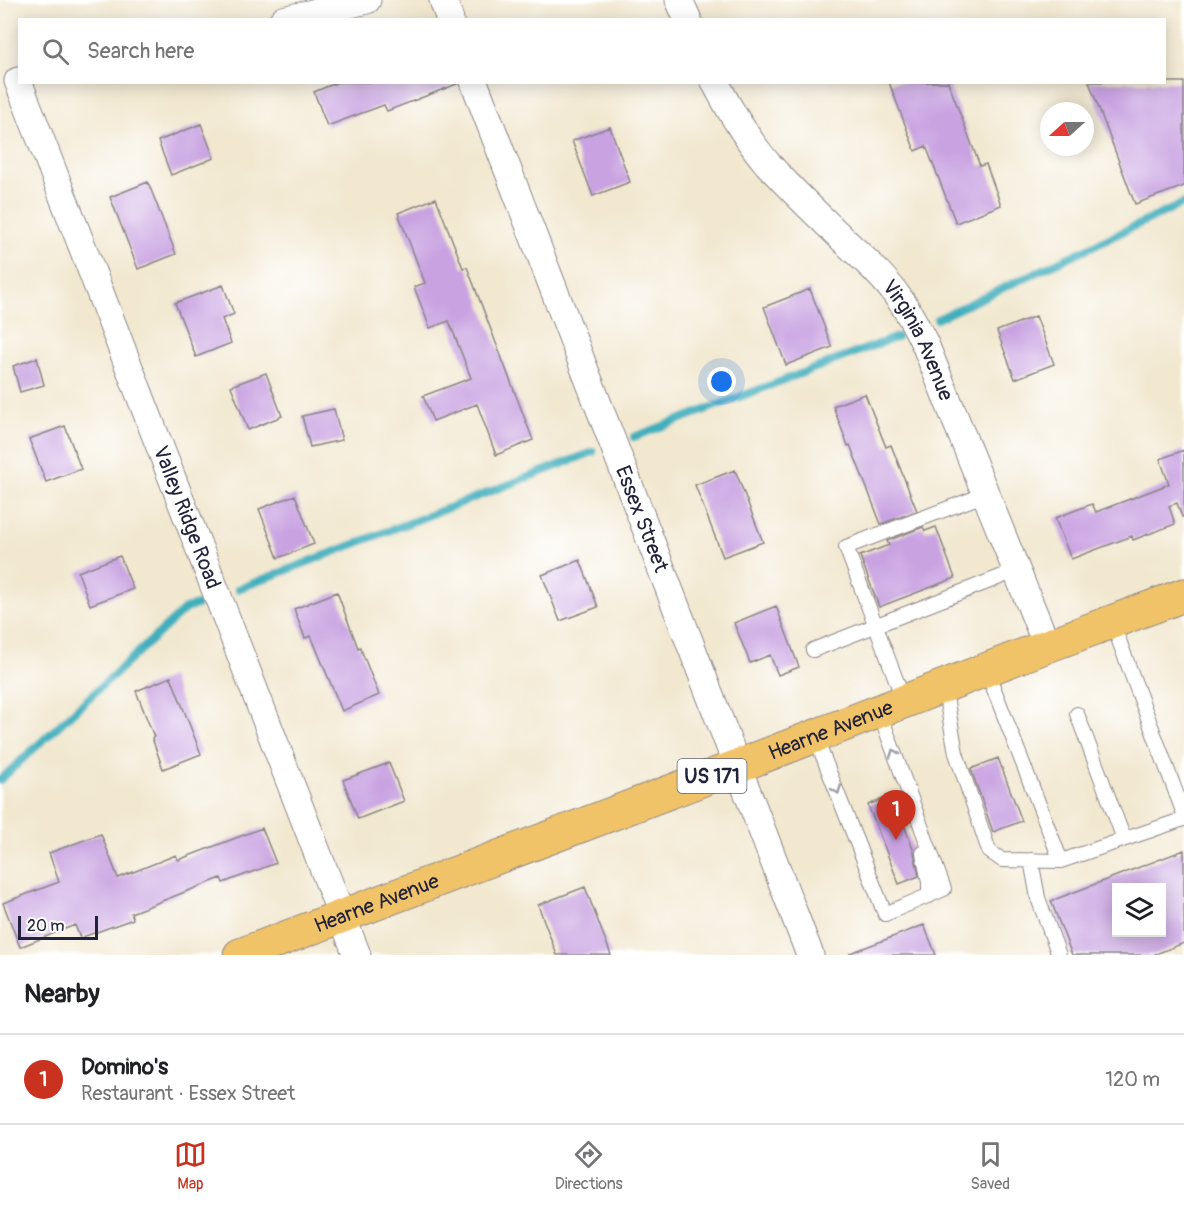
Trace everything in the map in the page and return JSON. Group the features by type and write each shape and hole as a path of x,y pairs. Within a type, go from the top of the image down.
{"main road":[{"name":"Hearne Avenue","path":"240,955 1047,646 1182,600"}],"street":[{"path":"291,18 367,0"},
{"path":"443,0 449,18"},
{"path":"679,0 687,18"},
{"name":"Valley Ridge Road","path":"13,82 357,955"},
{"name":"Essex Street","path":"475,84 810,955"},
{"name":"Virginia Avenue","path":"716,84 731,112 768,164 882,277 899,298 926,344 1047,646"}],"lane":[{"path":"816,736 885,914 944,889 908,791 876,625 846,547 986,494"},
{"path":"813,650 1018,570"},
{"path":"1112,622 1184,814"},
{"path":"986,669 1061,861"},
{"path":"944,686 956,753 989,851 1002,860 1061,861 1184,819"},
{"path":"1077,714 1124,839"},
{"path":"1031,860 1038,898 1059,955"}],"building":[{"path":"1184,82 1184,186 1135,204 1090,84"},
{"path":"333,84 457,84 387,111 384,105 327,126 314,92"},
{"path":"890,84 949,84 980,166 986,164 1001,205 956,223 926,146 915,151"},
{"path":"201,124 214,158 171,175 158,141"},
{"path":"610,127 630,182 593,196 572,141"},
{"path":"148,182 176,254 138,269 110,197"},
{"path":"436,198 463,268 467,267 533,440 496,455 477,404 433,421 423,396 471,378 449,321 430,328 414,287 425,283 398,213"},
{"path":"223,285 234,314 222,319 231,343 196,357 175,303"},
{"path":"810,289 832,347 786,365 764,307"},
{"path":"1036,316 1054,364 1015,379 997,331"},
{"path":"37,358 44,385 20,392 13,366"},
{"path":"266,373 282,416 248,430 231,386"},
{"path":"865,394 886,447 891,445 917,511 881,524 833,406"},
{"path":"334,409 342,440 310,447 302,416"},
{"path":"65,426 81,469 46,482 29,439"},
{"path":"1184,450 1184,517 1177,503 1169,506 1175,524 1133,540 1132,536 1071,559 1055,518 1092,504 1096,512 1169,484 1160,459"},
{"path":"735,470 763,542 723,557 695,485"},
{"path":"295,495 314,544 278,558 259,509"},
{"path":"923,527 925,531 936,527 955,578 879,607 860,556 889,545 887,541"},
{"path":"120,556 133,589 90,605 78,572"},
{"path":"580,560 598,607 560,621 542,575"},
{"path":"337,592 379,695 342,711 311,636 305,638 294,609"},
{"path":"776,606 799,667 778,675 770,655 750,663 734,623"},
{"path":"171,677 201,754 163,769 152,738 154,737 136,691"},
{"path":"998,758 1022,821 993,832 971,769"},
{"path":"389,763 404,801 358,819 343,780"},
{"path":"893,795 914,852 919,876 899,884 868,805"},
{"path":"262,828 276,863 223,883 221,878 131,913 133,919 80,938 75,925 20,947 3,903 59,882 49,853 101,834 118,878 176,855 178,860"},
{"path":"1184,850 1184,943 1153,955 1072,955 1051,901"},
{"path":"585,887 611,955 557,955 538,905"},
{"path":"924,925 936,955 850,955 850,953"}],"waterway":[{"path":"937,319 1184,203"},
{"path":"634,437 897,337"},
{"path":"238,589 593,452"},
{"path":"0,780 185,609 197,605"}],"place":[{"name":"Domino's","path":"896,840"}]}
